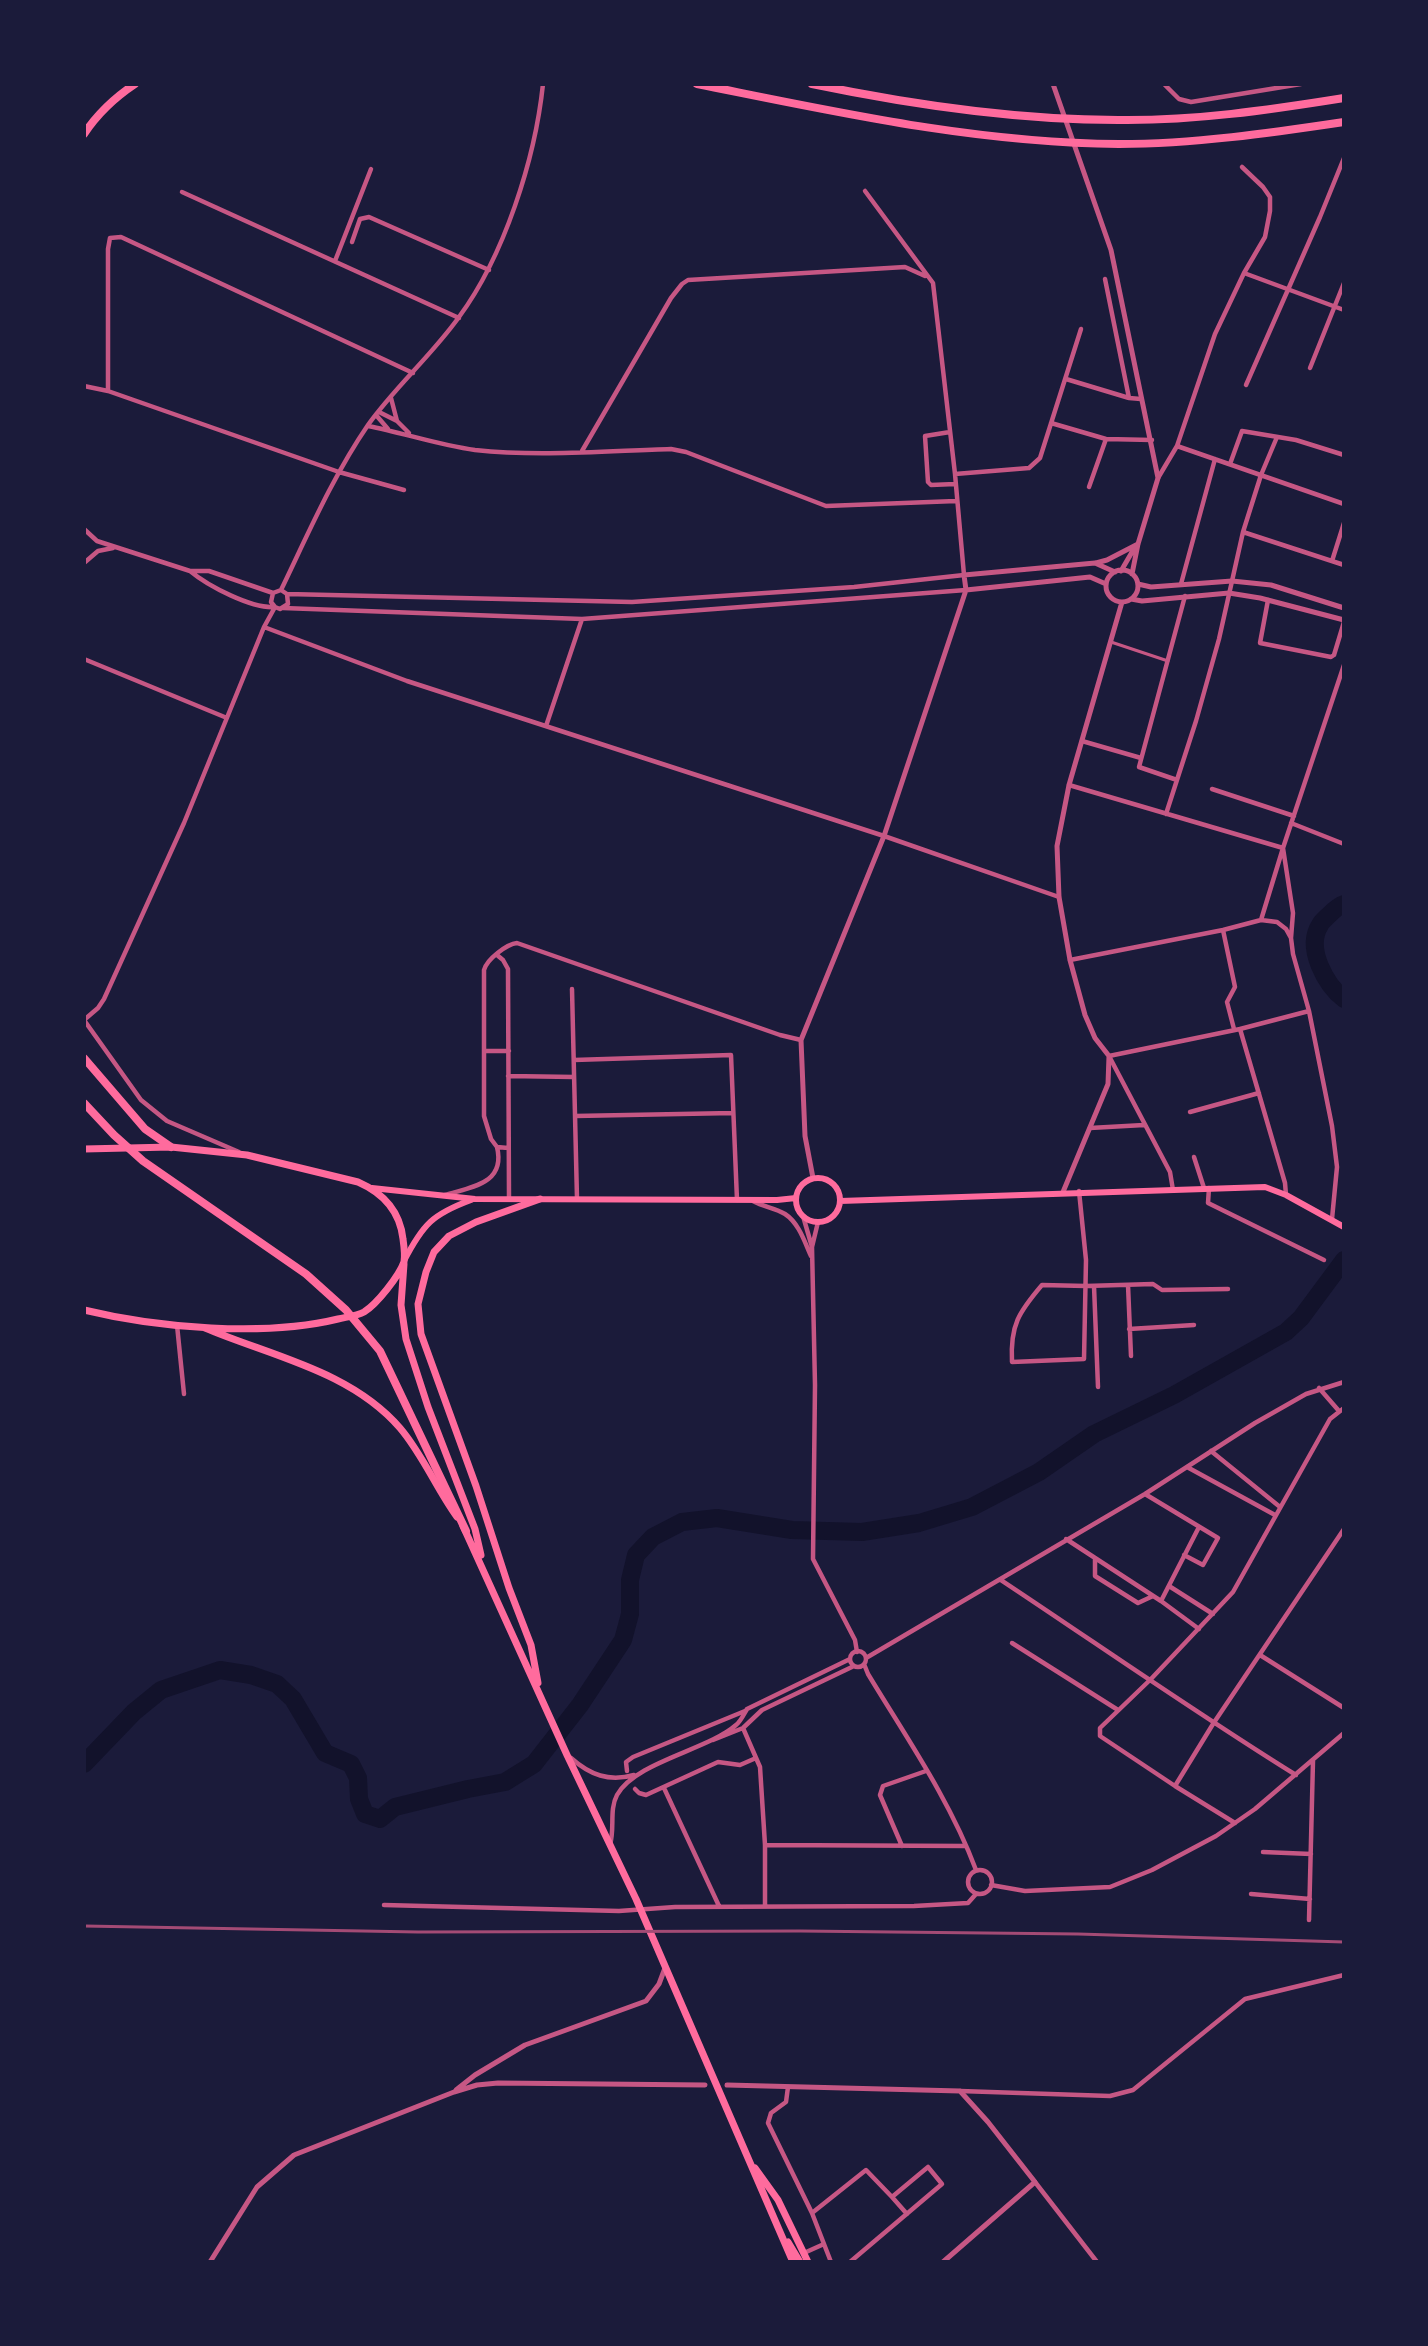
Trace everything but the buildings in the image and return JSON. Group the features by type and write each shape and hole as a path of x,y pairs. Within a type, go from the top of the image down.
{"highway":[{"path":"84,134 96,116 118,95 135,84"},
{"path":"697,84 933,130 1044,141 1120,144 1196,140 1273,133 1344,122"},
{"path":"812,84 940,107 1045,118 1120,120 1194,117 1270,110 1344,98"},
{"path":"84,1058 145,1130 171,1147"},
{"path":"86,1106 143,1161 306,1274 346,1310 380,1351 466,1531"}],"main road":[{"path":"84,1149 171,1147 247,1155 335,1176 372,1188 475,1199 751,1200 796,1198"},
{"path":"813,1178 833,1183 837,1188 840,1201 834,1215 818,1222 803,1216 799,1211 796,1198 802,1185 813,1178"},
{"path":"840,1201 1079,1191 1265,1187 1286,1195 1342,1226"},
{"path":"372,1188 389,1202 398,1218 403,1238 401,1305 406,1339 428,1407 475,1529 484,1569"},
{"path":"84,1310 110,1317 205,1328 320,1324 363,1313 383,1296 416,1239 430,1221 446,1209 475,1199"},
{"path":"540,1199 476,1222 449,1236 434,1252 418,1304 421,1334 531,1645 540,1695"},
{"path":"205,1328 328,1375 360,1393 399,1426 422,1458 439,1492 466,1531 484,1569 548,1714 636,1899 793,2262"},
{"path":"752,2164 778,2200 808,2262"},
{"path":"771,2214 800,2262"}],"street":[{"path":"190,572 209,571 273,593 281,590 339,472 368,426 459,318 489,270 532,154 543,84"},
{"path":"1164,84 1179,99 1191,102 1301,84"},
{"path":"1053,85 1111,250 1158,478"},
{"path":"1246,385 1344,158"},
{"path":"1138,543 1106,584 1109,595 1113,599 1122,602 1131,599 1136,594 1138,584 1132,574 1138,543 1158,478 1177,446 1215,334 1244,273 1265,237 1270,211 1269,197 1263,186 1242,167"},
{"path":"335,261 371,169"},
{"path":"813,1178 805,1136 801,1040 884,836 966,590 933,283 865,191"},
{"path":"183,192 459,318"},
{"path":"351,242 360,219 369,217 489,270"},
{"path":"108,391 108,249 110,238 121,237 413,373"},
{"path":"582,451 671,298 688,280 905,267 927,277"},
{"path":"1244,273 1344,310"},
{"path":"1105,279 1129,398"},
{"path":"1310,368 1344,283"},
{"path":"955,474 1029,468 1040,458 1081,329"},
{"path":"1066,379 1129,398 1141,399"},
{"path":"84,387 108,391 339,472 404,490"},
{"path":"391,398 397,421"},
{"path":"377,413 397,421 411,435"},
{"path":"377,413 388,430"},
{"path":"1051,423 1106,440 1152,440"},
{"path":"368,426 454,447 476,450 509,452 671,449 686,452 826,506 956,501"},
{"path":"1230,464 1242,431 1296,440 1344,455"},
{"path":"950,432 925,436 928,482 931,485 955,484"},
{"path":"1166,814 1213,660 1243,532 1261,475 1277,437"},
{"path":"1089,487 1106,440"},
{"path":"1177,446 1344,504"},
{"path":"1180,584 1215,459"},
{"path":"1332,561 1344,523"},
{"path":"84,529 97,541 190,572 201,581 263,608 582,619 966,590 1090,577 1106,584"},
{"path":"1243,532 1344,565"},
{"path":"281,590 287,594 632,602 854,587 1096,563 1138,543"},
{"path":"84,563 98,551 122,548"},
{"path":"1096,563 1132,574"},
{"path":"1138,584 1151,586 1232,581 1271,585 1344,608"},
{"path":"247,1155 167,1121 141,1100 84,1020 98,1008 104,999 184,823 274,607 271,599 273,593"},
{"path":"1131,599 1142,601 1229,593 1268,600 1344,621 1334,655 1331,657 1260,643 1268,600"},
{"path":"283,608 289,601 287,594"},
{"path":"1177,780 1139,767 1185,596"},
{"path":"1122,602 1069,785 1057,846 1059,897 1070,960 1085,1015 1095,1038 1109,1056 1170,1172 1173,1190"},
{"path":"546,726 582,619"},
{"path":"264,627 407,681 884,836 1059,897"},
{"path":"1111,642 1168,661"},
{"path":"84,659 227,718"},
{"path":"1261,920 1282,848 1344,665"},
{"path":"1082,741 1141,758"},
{"path":"1069,785 1282,848"},
{"path":"1212,789 1294,816"},
{"path":"1291,823 1344,844"},
{"path":"1282,848 1293,913 1291,938"},
{"path":"1070,960 1223,930 1261,920 1277,922 1286,928 1291,938 1309,1011 1333,1136 1336,1167 1332,1219"},
{"path":"1223,930 1235,987 1227,1002 1231,1029"},
{"path":"443,1196 477,1186 489,1179 496,1171 497,1148 491,1139 484,1116 484,970 490,959 506,946 518,943 780,1035 801,1040"},
{"path":"497,955 508,969 509,1198"},
{"path":"572,989 577,1199"},
{"path":"1109,1056 1231,1029 1240,1029 1309,1011"},
{"path":"1240,1029 1285,1183 1286,1195"},
{"path":"484,1051 508,1051"},
{"path":"573,1060 731,1055 737,1200"},
{"path":"1064,1192 1108,1084 1109,1056"},
{"path":"508,1076 574,1077"},
{"path":"1190,1112 1259,1093"},
{"path":"575,1116 733,1113"},
{"path":"1090,1128 1144,1125"},
{"path":"497,1148 508,1148"},
{"path":"1194,1157 1207,1188 1208,1203 1324,1260"},
{"path":"1079,1191 1086,1286 1084,1359 1012,1362 1011,1340 1017,1318 1042,1285 1086,1286 1094,1286 1153,1284 1162,1290 1228,1289"},
{"path":"751,1200 764,1208 786,1215 792,1220 812,1258"},
{"path":"803,1216 812,1246"},
{"path":"818,1222 812,1246 815,1385 813,1559 855,1640 857,1652"},
{"path":"1128,1285 1131,1356"},
{"path":"1094,1286 1098,1387"},
{"path":"177,1325 184,1394"},
{"path":"1129,1329 1194,1325"},
{"path":"976,1870 966,1846 926,1771 868,1674 864,1664 866,1658 1144,1494 1254,1423 1319,1388 1344,1382"},
{"path":"1235,1823 1100,1736 1100,1728 1151,1679 1233,1592 1330,1419 1341,1409 1319,1388"},
{"path":"1211,1451 1280,1507"},
{"path":"1187,1467 1275,1515"},
{"path":"1144,1494 1218,1538 1203,1565 1184,1555"},
{"path":"1161,1601 1199,1527"},
{"path":"1175,1786 1344,1529"},
{"path":"1066,1539 1154,1596 1199,1629"},
{"path":"1095,1558 1095,1576 1138,1603 1154,1596"},
{"path":"1001,1580 1151,1679 1214,1724 1296,1775"},
{"path":"1169,1586 1213,1614"},
{"path":"1012,1643 1118,1710"},
{"path":"857,1652 862,1653 866,1658"},
{"path":"627,1771 626,1762 633,1757 747,1709 850,1659 857,1652"},
{"path":"1260,1656 1344,1708"},
{"path":"850,1659 854,1666"},
{"path":"567,1755 584,1769 600,1777 616,1778 637,1774 743,1728 762,1710 854,1666 859,1667 864,1664"},
{"path":"705,1743 736,1725 747,1709"},
{"path":"743,1728 760,1767 765,1845 765,1905"},
{"path":"992,1885 1025,1891 1110,1887 1152,1870 1216,1836 1235,1823 1313,1761 1344,1733"},
{"path":"635,1789 646,1795 718,1762 740,1765 756,1758"},
{"path":"1309,1920 1313,1761"},
{"path":"902,1846 880,1795 883,1786 926,1771"},
{"path":"610,1845 613,1836 612,1809 618,1794 637,1774"},
{"path":"664,1788 719,1906"},
{"path":"765,1845 966,1846"},
{"path":"1263,1852 1311,1854"},
{"path":"976,1894 967,1883 969,1875 976,1870 981,1869 989,1873 992,1885"},
{"path":"384,1905 619,1911 765,1905 902,1906 968,1903 976,1894 985,1893 992,1885"},
{"path":"1251,1894 1310,1899"},
{"path":"454,2091 475,2075 525,2045 646,2001 659,1984 665,1968"},
{"path":"727,2085 1110,2096 1122,2094 1133,2090 1245,1999 1344,1975"},
{"path":"210,2262 257,2187 294,2155 454,2091 498,2083 705,2085"},
{"path":"788,2087 786,2102 771,2114 768,2123 812,2213 831,2262"},
{"path":"960,2091 988,2122 1097,2262"},
{"path":"850,2262 942,2184 928,2167 892,2197"},
{"path":"812,2213 866,2170 907,2214"},
{"path":"943,2262 1035,2182"},
{"path":"804,2253 824,2244"}],"waterway":[{"path":"1344,904 1336,908 1322,922 1316,934 1315,944 1316,955 1325,975 1344,999"},
{"path":"84,1764 134,1712 161,1690 220,1670 251,1675 277,1684 293,1699 325,1753 351,1764 358,1778 359,1799 365,1814 380,1819 395,1807 505,1782 534,1764 580,1705 623,1640 630,1614 630,1580 636,1555 653,1537 682,1522 717,1518 792,1530 862,1532 919,1523 972,1507 1039,1472 1094,1434 1174,1395 1286,1332 1301,1318 1344,1260"}],"railway":[{"path":"84,1926 418,1932 800,1931 1078,1934 1344,1942"}]}
